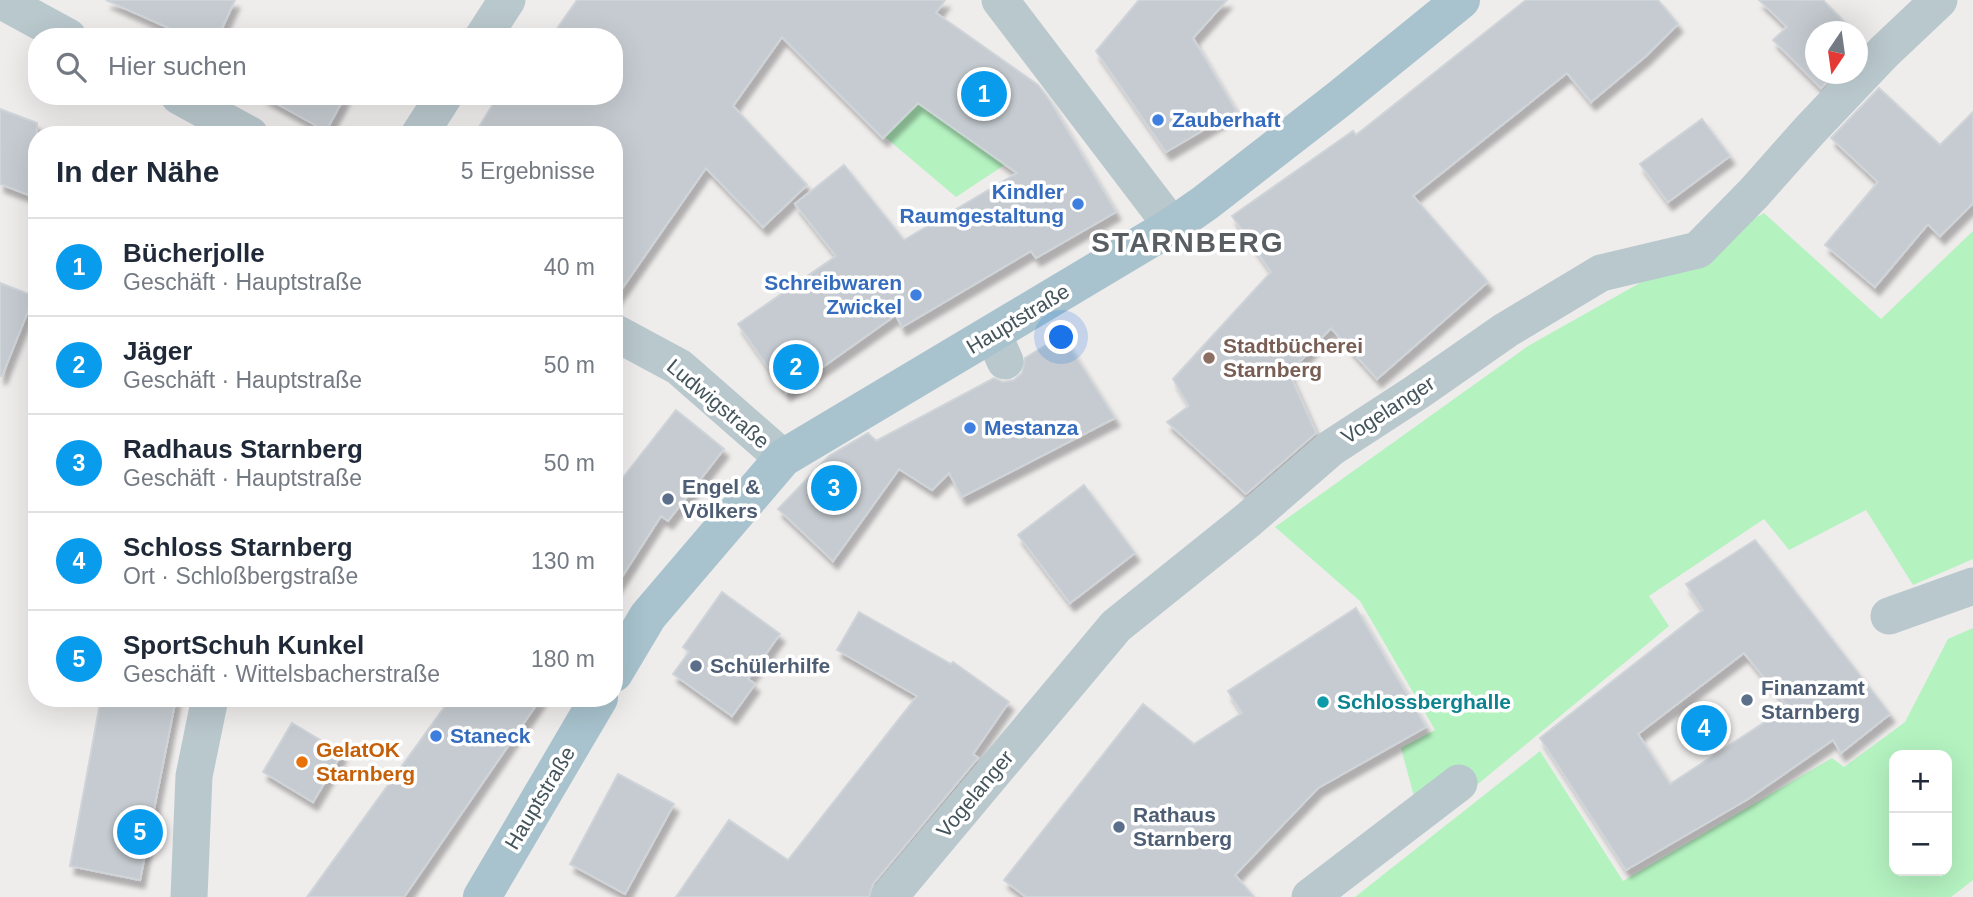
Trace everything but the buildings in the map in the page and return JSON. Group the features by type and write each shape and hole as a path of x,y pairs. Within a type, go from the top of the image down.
{"main road":[{"name":"Hauptstraße","path":"623,658 648,616 783,458 999,347 1205,204 1461,0"},
{"name":"Hauptstraße","path":"482,897 594,707"}],"street":[{"path":"0,0 51,28"},
{"path":"489,28 507,0"},
{"path":"1000,0 1172,226"},
{"name":"Vogelanger","path":"889,897 1116,626 1248,520 1331,448 1506,330 1601,273 1698,250 1884,52 1939,0"},
{"path":"195,105 234,126"},
{"path":"425,126 438,105"},
{"name":"Ludwigstraße","path":"623,337 680,367 783,458"},
{"path":"1889,617 1968,588"},
{"path":"189,897 194,776 208,707"},
{"path":"1310,897 1459,783"}],"green space":[{"path":"914,100 1006,164 956,197 885,137 911,110"},
{"path":"1764,213 1881,319 1973,231 1973,559 1913,585 1866,510 1789,550 1764,519 1649,596 1669,626 1478,784 1466,770 1416,804 1401,748 1435,730 1360,601 1275,527 1528,346"},
{"path":"1973,628 1973,880 1951,897 1355,897 1540,751 1623,881 1832,758 1844,767 1905,722 1948,639"}],"place":[{"name":"Bücherjolle","path":"984,94"},
{"name":"Zauberhaft","path":"1158,120"},
{"name":"Kindler Raumgestaltung","path":"1078,204"},
{"name":"Schreibwaren Zwickel","path":"916,295"},
{"name":"Stadtbücherei Starnberg","path":"1209,358"},
{"name":"Jäger","path":"796,367"},
{"name":"Mestanza","path":"970,428"},
{"name":"Radhaus Starnberg","path":"834,488"},
{"name":"Engel & Völkers","path":"668,499"},
{"name":"Schülerhilfe","path":"696,666"},
{"name":"Finanzamt Starnberg","path":"1747,700"},
{"name":"Schlossberghalle","path":"1323,702"},
{"name":"Schloss Starnberg","path":"1704,728"},
{"name":"Staneck","path":"436,736"},
{"name":"GelatOK Starnberg","path":"302,762"},
{"name":"Rathaus Starnberg","path":"1119,827"},
{"name":"SportSchuh Kunkel","path":"140,832"}],"district":[{"name":"STARNBERG","path":"1188,242"}]}
